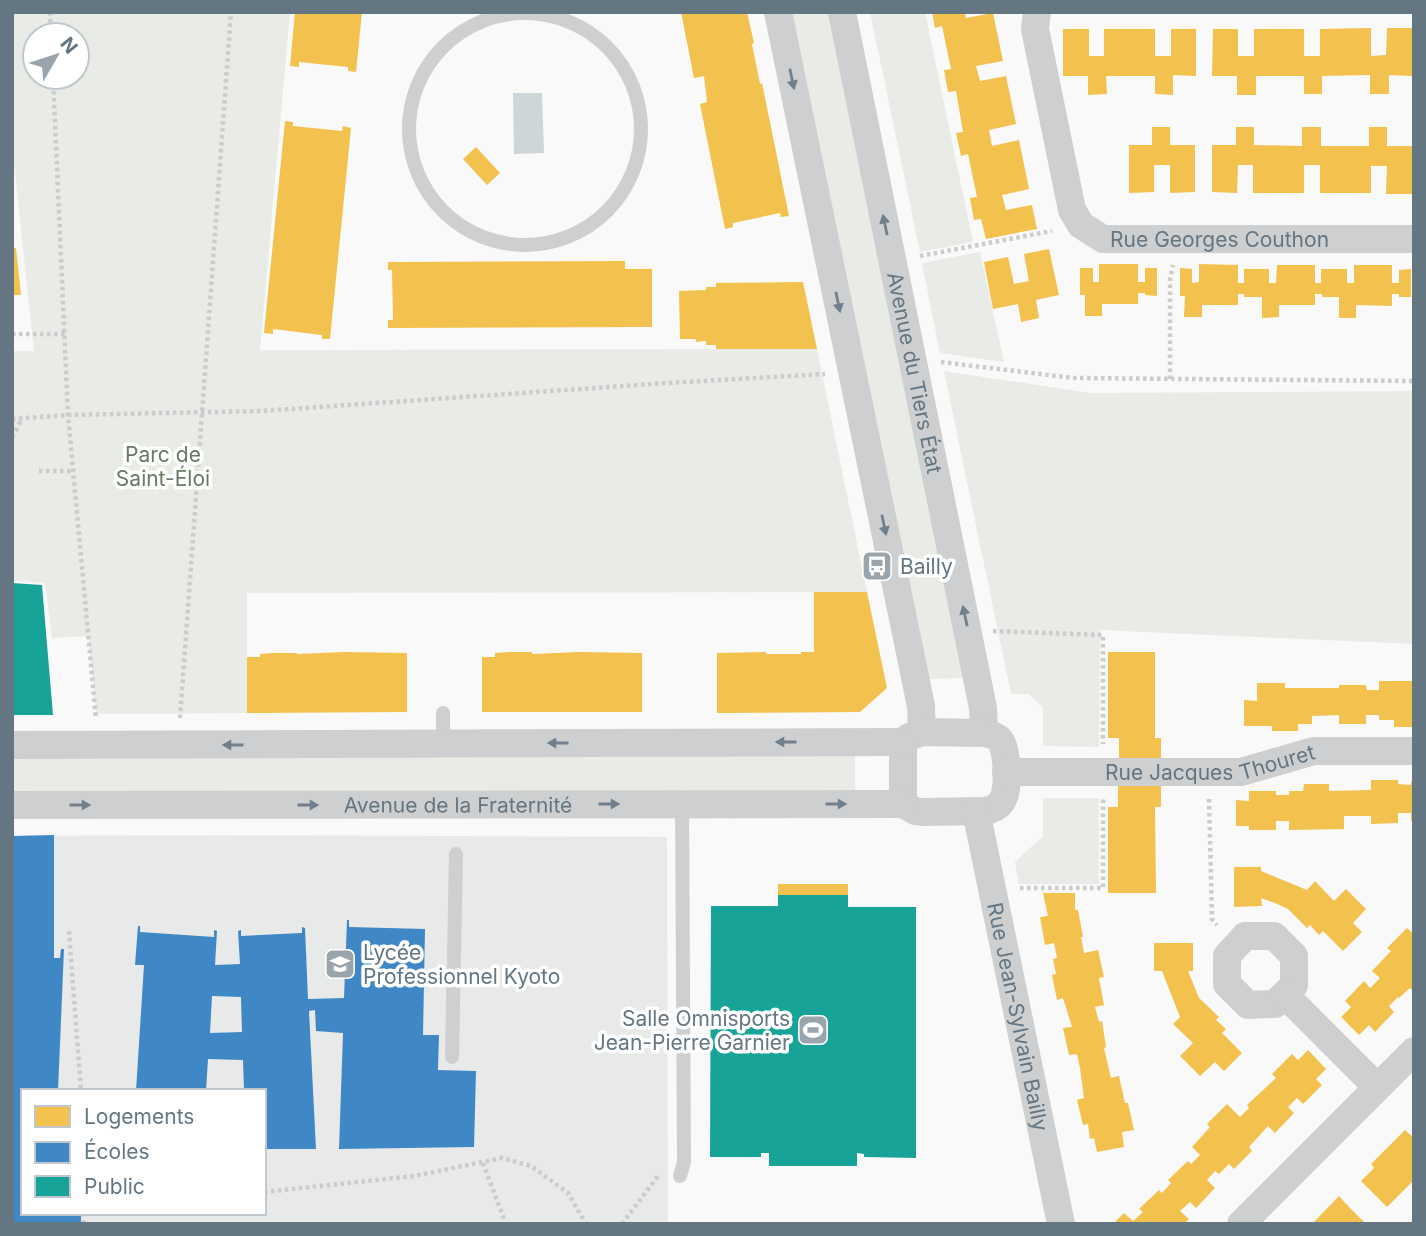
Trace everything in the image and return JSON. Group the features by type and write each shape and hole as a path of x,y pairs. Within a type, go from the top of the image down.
{"street":[{"path":"12,745 443,744 913,737 984,733 993,734 1004,746 1006,791 999,805 993,810 922,812 903,804 913,737 921,706 778,12"},
{"name":"Avenue du Tiers État","path":"842,12 983,708 984,733"},
{"name":"Rue Georges Couthon","path":"1037,12 1035,29 1072,210 1081,225 1103,239 1414,239"},
{"name":"Rue Jacques Thouret","path":"1006,772 1241,772 1314,751 1414,751"},
{"name":"Avenue de la Fraternité","path":"12,805 903,804"},
{"name":"Rue Jean-Sylvain Bailly","path":"975,811 1060,1224"},
{"path":"1245,936 1274,936 1294,956 1294,985 1275,1004 1248,1005 1227,984 1227,956 1236,947 1245,936"},
{"path":"1285,995 1377,1087"},
{"path":"1241,1224 1414,1051"}],"lane":[{"path":"516,13 533,13 551,15 584,28 610,49 626,71 638,97 641,138 631,178 617,201 604,215 586,229 569,237 528,246 480,237 446,214 426,191 418,176 409,130 417,85 438,52 466,29 484,20 516,13"},
{"path":"443,713 443,744"},
{"path":"682,804 682,1169"},
{"path":"452,1056 456,854"}],"path":[{"path":"180,719 231,12"},
{"path":"54,91 68,415 96,720"},
{"path":"892,262 1081,225"},
{"path":"1170,379 1170,279 1179,239"},
{"path":"12,334 66,334"},
{"path":"914,367 942,362 1073,378 1414,381"},
{"path":"12,419 68,415 261,411 822,375 851,369"},
{"path":"12,438 23,418"},
{"path":"38,471 73,471"},
{"path":"992,631 1103,635 1103,751"},
{"path":"1208,772 1212,919 1236,947"},
{"path":"1012,888 1103,888 1103,794"},
{"path":"69,932 81,1089"},
{"path":"266,1192 414,1175 502,1158 531,1166 568,1193 586,1224"},
{"path":"622,1224 669,1162 682,1169"},
{"path":"483,1163 504,1224"}],"shaded area":[{"path":"513,93 542,93 544,153 514,154"},
{"name":"Lycée Professionnel Kyoto","path":"12,836 667,837 668,1224 12,1224"}],"green space":[{"name":"Parc de Saint-Éloi","path":"12,12 290,12 260,350 817,349 867,592 247,593 247,713 96,714 88,636 52,638 45,583 12,581 12,351 34,351 12,145"},
{"path":"788,12 831,12 967,678 926,679"},
{"path":"870,12 925,12 973,242 920,252"},
{"path":"980,252 1004,362 940,353 922,263"},
{"path":"944,371 1090,393 1414,391 1414,644 1100,630 1099,747 1043,746 1043,708 1029,694 1011,694"},
{"path":"855,752 855,793 12,795 12,754"},
{"path":"1043,798 1099,798 1099,884 1019,884 1015,862 1043,836"}],"building: Logements":[{"path":"295,12 362,12 356,72 348,71 348,67 299,62 299,67 290,66"},
{"path":"681,12 747,12 789,216 781,217 780,213 733,223 733,227 725,229 700,104 707,102 704,76 694,78"},
{"path":"932,12 965,12 966,18 993,13 1003,61 976,66 980,81 1006,76 1016,124 989,130 992,146 1019,140 1029,189 1002,195 1006,210 1032,205 1037,229 986,239 981,219 974,220 970,198 977,197 968,154 961,156 956,133 963,132 956,91 948,92 944,70 951,69 942,26 935,28"},
{"path":"1371,28 1371,56 1386,55 1387,28 1414,28 1412,76 1389,75 1389,94 1370,94 1370,75 1322,76 1322,94 1304,94 1304,76 1256,76 1256,95 1237,95 1237,76 1212,76 1213,29 1238,29 1238,56 1254,56 1254,29 1304,29 1304,56 1320,56 1320,29"},
{"path":"1063,29 1089,29 1089,56 1104,56 1104,29 1155,29 1155,56 1171,56 1171,29 1196,29 1196,76 1173,75 1173,95 1155,94 1155,76 1106,76 1107,94 1088,95 1088,76 1063,76"},
{"path":"285,121 293,122 293,126 342,131 343,126 351,128 330,339 322,339 322,335 273,329 273,334 264,333"},
{"path":"1152,127 1170,127 1170,145 1195,145 1195,192 1170,193 1170,165 1154,165 1154,192 1129,193 1129,145 1152,145"},
{"path":"1236,127 1254,127 1254,145 1302,146 1302,127 1321,127 1321,146 1369,146 1369,127 1387,127 1387,146 1412,146 1414,149 1414,194 1386,194 1387,166 1371,166 1371,193 1320,193 1320,165 1304,165 1304,193 1253,193 1253,165 1238,165 1237,193 1212,192 1212,145 1236,145"},
{"path":"476,147 500,173 487,185 463,159"},
{"path":"12,248 16,248 21,295 12,295"},
{"path":"1049,249 1059,295 1036,300 1039,318 1021,322 1018,304 993,309 984,262 1008,257 1014,284 1029,281 1024,254"},
{"path":"625,261 625,269 652,269 652,327 388,328 388,320 393,320 392,270 388,270 388,262"},
{"path":"1099,264 1138,264 1138,282 1145,282 1145,268 1157,268 1157,296 1138,293 1138,304 1102,304 1102,316 1085,316 1085,295 1080,295 1080,268 1093,268 1093,282 1099,282"},
{"path":"1199,264 1238,265 1238,283 1244,283 1244,269 1269,269 1269,283 1276,283 1277,265 1315,265 1315,283 1321,283 1321,269 1347,269 1347,283 1354,283 1354,265 1392,265 1392,283 1399,283 1399,270 1411,269 1411,297 1392,294 1392,306 1356,305 1356,318 1339,318 1339,297 1322,297 1322,294 1315,294 1315,305 1279,305 1279,317 1262,318 1262,297 1244,297 1244,294 1238,294 1238,305 1202,305 1202,317 1184,317 1185,296 1180,296 1180,268 1192,269 1192,283 1199,282"},
{"path":"803,282 817,349 716,349 716,345 706,345 706,341 680,339 679,291 706,290 706,287 716,287 716,283"},
{"path":"814,592 867,592 887,688 860,712 717,713 717,653 814,652"},
{"path":"1108,652 1155,652 1155,738 1161,738 1161,759 1119,759 1119,738 1108,738"},
{"path":"274,653 407,653 407,712 247,713 247,657"},
{"path":"495,653 642,653 642,712 482,712 482,657 495,657"},
{"path":"1379,681 1414,681 1414,727 1394,727 1394,720 1379,720 1379,715 1366,715 1366,724 1339,724 1339,715 1312,716 1312,724 1298,724 1298,731 1272,731 1272,726 1244,726 1244,700 1257,701 1257,683 1285,683 1285,688 1366,685 1367,690 1379,690"},
{"path":"1371,780 1398,780 1398,784 1411,785 1411,782 1414,782 1414,821 1411,821 1411,813 1398,813 1398,823 1371,824 1371,816 1344,816 1344,829 1289,830 1289,821 1276,821 1276,830 1249,830 1249,826 1236,826 1236,800 1249,801 1249,791 1276,791 1276,795 1289,795 1289,791 1303,791 1304,784 1329,784 1329,791 1371,790"},
{"path":"1161,785 1161,807 1155,807 1156,893 1108,893 1108,807 1118,807 1118,786"},
{"path":"1234,867 1261,867 1261,871 1307,890 1315,881 1334,901 1346,889 1366,909 1353,923 1362,932 1343,951 1323,931 1319,935 1310,925 1307,928 1288,909 1275,903 1261,898 1262,906 1234,907"},
{"path":"778,884 848,884 848,895 778,895"},
{"path":"1043,893 1075,893 1075,910 1078,910 1084,953 1098,950 1104,977 1099,978 1104,1005 1095,1007 1099,1022 1102,1021 1104,1048 1111,1078 1119,1076 1134,1130 1122,1132 1124,1147 1097,1152 1094,1138 1090,1139 1088,1124 1083,1125 1077,1100 1084,1098 1080,1068 1077,1054 1069,1055 1063,1028 1072,1027 1063,998 1057,1000 1052,975 1056,974 1053,959 1057,958 1054,943 1045,945 1040,917 1048,916"},
{"path":"1407,928 1414,934 1414,992 1410,988 1389,1006 1394,1012 1375,1032 1369,1025 1359,1035 1341,1017 1351,1007 1345,1001 1364,981 1370,988 1380,978 1372,971 1391,951 1387,948"},
{"path":"1154,943 1193,943 1193,971 1188,971 1199,998 1219,1017 1216,1020 1226,1029 1222,1033 1242,1053 1224,1071 1215,1062 1200,1076 1180,1056 1193,1043 1173,1024 1180,1017 1162,971 1154,971"},
{"path":"1308,1050 1326,1069 1316,1079 1322,1085 1303,1104 1297,1098 1288,1107 1294,1113 1275,1133 1268,1126 1249,1147 1252,1151 1234,1169 1229,1164 1219,1174 1215,1171 1207,1180 1215,1188 1196,1208 1190,1202 1180,1211 1189,1219 1184,1224 1113,1224 1124,1213 1133,1221 1143,1212 1139,1209 1159,1190 1162,1193 1171,1183 1168,1180 1188,1161 1191,1164 1200,1155 1192,1147 1210,1127 1207,1124 1227,1104 1240,1117 1249,1108 1247,1105 1276,1078 1272,1074 1292,1054 1298,1060"},
{"path":"1405,1130 1414,1138 1414,1180 1387,1207 1361,1181 1374,1168 1371,1164"},
{"path":"1339,1196 1366,1224 1312,1224"}],"building: Écoles":[{"path":"54,835 54,958 60,958 61,949 64,949 58,1089 21,1089 21,1215 81,1215 81,1224 12,1224 12,836"},
{"path":"347,920 349,927 425,929 423,1035 439,1035 438,1070 476,1071 474,1147 339,1149 343,1033 316,1031 315,1010 309,1011 316,1149 266,1149 266,1089 244,1089 243,1060 208,1059 206,1089 136,1089 144,965 135,965 138,926 140,932 214,937 214,930 217,931 215,965 240,964 238,931 241,930 241,936 302,933 302,927 305,928 308,999 344,998","holes":["212,996 241,997 242,1032 210,1033"]}],"building: Public":[{"path":"12,583 42,585 53,715 12,715"},
{"name":"Salle Omnisports Jean-Pierre Garnier","path":"778,895 848,895 848,907 916,907 916,1158 864,1157 864,1154 857,1153 857,1166 769,1166 769,1153 761,1153 761,1157 710,1157 711,906 778,906"}],"place":[{"name":"Bailly","path":"877,566"},
{"name":"Lycée Professionnel Kyoto","path":"340,964"},
{"name":"Salle Omnisports Jean-Pierre Garnier","path":"813,1030"}]}
